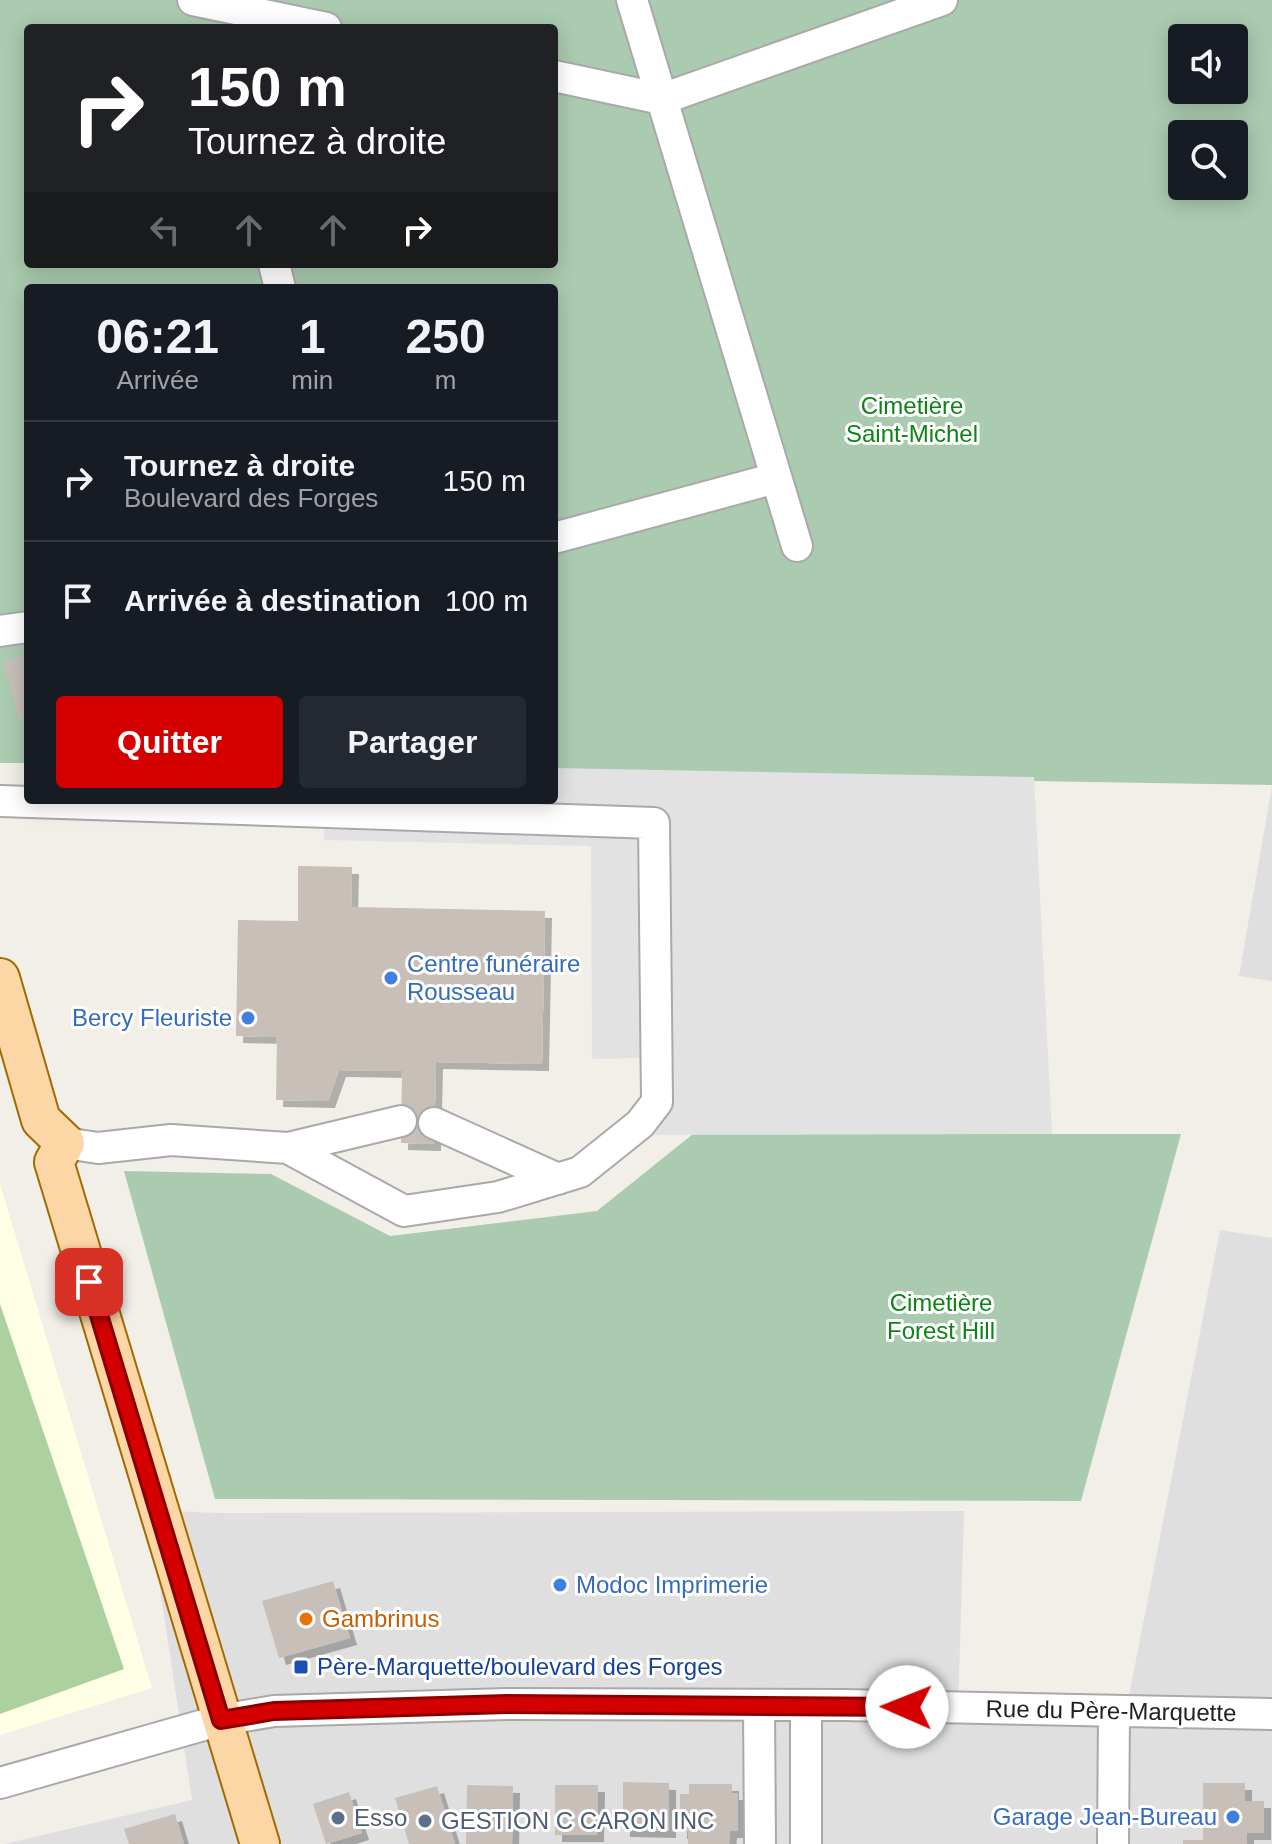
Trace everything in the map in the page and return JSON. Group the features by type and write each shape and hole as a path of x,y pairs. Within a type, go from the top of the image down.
{"main road":[{"path":"0,978 41,1120 65,1143 54,1162 260,1844"}],"street":[{"path":"193,0 307,24"},
{"path":"632,0 797,546"},
{"path":"558,77 662,99 942,0"},
{"path":"558,537 776,478"},
{"path":"0,631 24,628"},
{"path":"0,801 24,802"},
{"path":"89,804 654,823 657,1102 640,1124 580,1172 498,1197 404,1211 288,1148"},
{"path":"65,1143 98,1148 171,1140 288,1148 401,1121"},
{"path":"434,1123 558,1179"},
{"path":"759,1705 760,1844"},
{"path":"806,1705 806,1844"},
{"name":"Rue du Père-Marquette","path":"0,1783 221,1720 274,1711 412,1706 806,1705 1272,1714"},
{"path":"1113,1844 1114,1712"}],"shaded area":[{"path":"558,768 1034,777 1052,1134 644,1135 639,1058 592,1059 591,846 324,840 324,804 558,804"},
{"path":"1272,786 1272,981 1239,976"},
{"path":"0,1184 152,1688 0,1735"},
{"path":"1220,1230 1272,1238 1272,1844 4,1844 192,1800 148,1510 219,1513 964,1511 958,1711 1126,1711"}],"green space":[{"name":"Cimetière Saint-Michel","path":"0,0 1272,0 1272,785 558,773 558,284 24,284 24,763 0,763"},
{"name":"Cimetière Forest Hill","path":"693,1134 1181,1134 1081,1501 215,1499 124,1171 271,1174 390,1236 597,1211"},
{"path":"0,1304 124,1669 0,1714"}],"building":[{"path":"24,656 24,719 19,720 4,661"},
{"name":"Centre funéraire Rousseau","path":"298,866 352,867 351,907 545,911 542,1064 436,1062 434,1144 401,1143 402,1071 339,1070 328,1101 276,1100 277,1037 236,1036 238,920 298,921"},
{"name":"Gambrinus","path":"333,1581 350,1638 279,1658 262,1601"},
{"path":"623,1782 669,1783 669,1831 623,1830"},
{"name":"Garage Jean-Bureau","path":"1203,1783 1245,1783 1245,1801 1264,1801 1264,1833 1247,1833 1247,1844 1183,1844 1183,1840 1203,1840"},
{"path":"689,1784 732,1784 732,1793 738,1793 738,1831 730,1831 729,1844 688,1844 688,1832 680,1832 680,1794 689,1794"},
{"path":"467,1785 513,1786 512,1844 466,1844"},
{"path":"555,1785 598,1785 597,1835 555,1835"},
{"name":"GESTION C CARON INC","path":"437,1786 455,1844 409,1844 395,1798"},
{"name":"Esso","path":"349,1792 362,1833 326,1844 313,1804"},
{"path":"175,1814 184,1844 129,1844 124,1829"}],"place":[{"name":"Centre funéraire Rousseau","path":"391,978"},
{"name":"Bercy Fleuriste","path":"248,1018"},
{"name":"Modoc Imprimerie","path":"560,1585"},
{"name":"Gambrinus","path":"306,1619"},
{"name":"Père-Marquette/boulevard des Forges","path":"301,1667"},
{"name":"Garage Jean-Bureau","path":"1233,1817"},
{"name":"Esso","path":"338,1818"},
{"name":"GESTION C CARON INC","path":"425,1821"}],"route":[{"path":"89,1282 221,1720 274,1711 507,1704 907,1707"}]}
